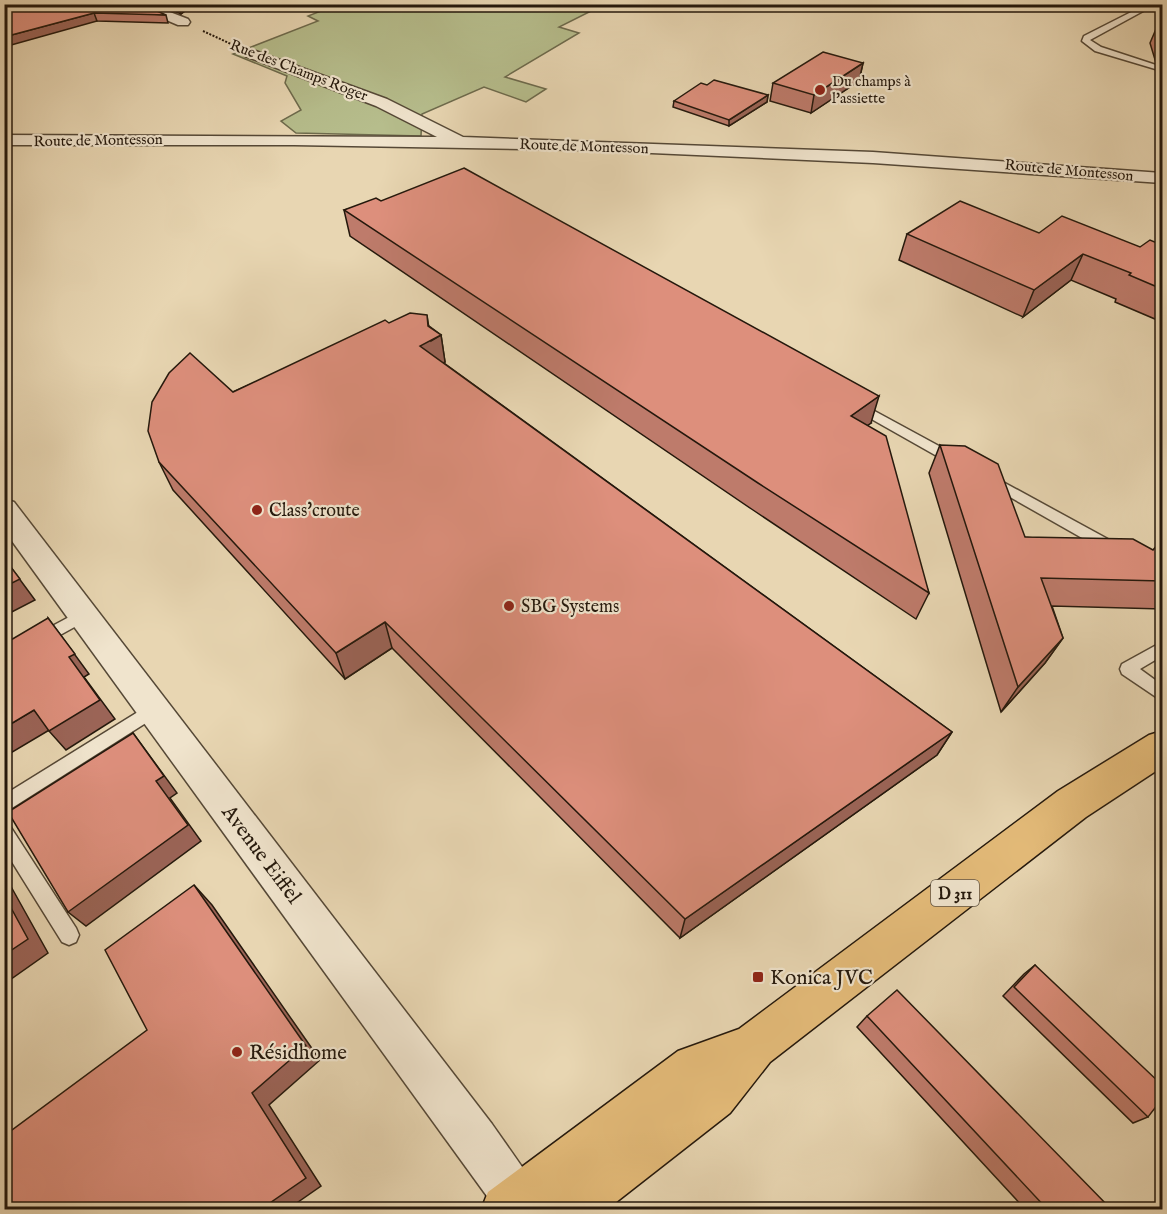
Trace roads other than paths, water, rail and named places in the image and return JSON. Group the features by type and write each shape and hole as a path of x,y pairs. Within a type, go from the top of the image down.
{"main road":[{"name":"D 311","path":"564,1209 713,1096 754,1046 1072,804 1162,747"},
{"name":"D 311","path":"512,1205 695,1068 754,1046"}],"street":[{"path":"135,4 183,22"},
{"name":"Rue des Champs Roger","path":"250,53 392,106 460,142"},
{"name":"Route de Montesson","path":"4,141 222,138 460,142 874,156 1162,178"},
{"name":"Avenue Eiffel","path":"4,508 476,1140 512,1205"}],"lane":[{"path":"1153,4 1087,38 1086,41 1098,49 1162,69"},
{"path":"849,401 964,466"},
{"path":"985,477 1121,553"},
{"path":"4,660 84,615"},
{"path":"1162,648 1128,669 1162,694"},
{"path":"4,805 154,709"},
{"path":"4,832 69,935"}],"place":[{"name":"Du champs à l'assiette","path":"820,90"},
{"name":"Class'croute","path":"257,510"},
{"name":"SBG Systems","path":"509,606"},
{"name":"Konica JVC","path":"758,977"},
{"name":"Résidhome","path":"237,1052"}]}
